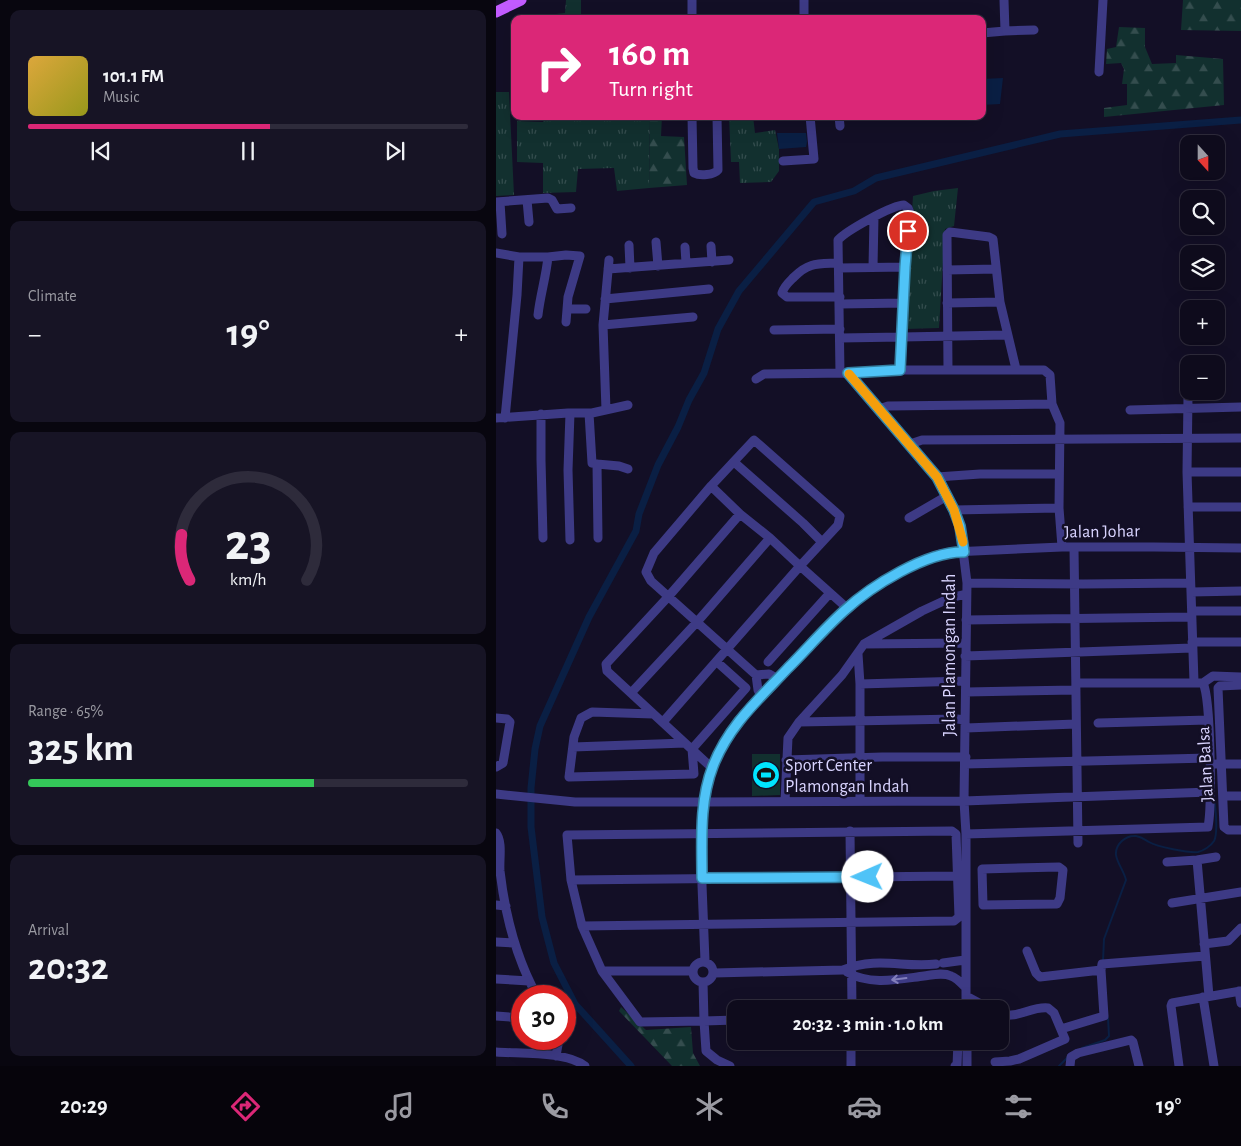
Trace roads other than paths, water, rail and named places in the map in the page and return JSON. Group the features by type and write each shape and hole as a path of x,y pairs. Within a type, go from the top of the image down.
{"main road":[{"path":"496,12 520,0"}],"street":[{"path":"692,0 692,15"},
{"path":"804,0 804,15"},
{"path":"1004,0 1005,31"},
{"path":"1099,72 1103,0"},
{"path":"986,33 1034,30"},
{"path":"692,120 693,168 694,173 698,174 714,174 718,170 717,120"},
{"path":"783,161 814,159 810,120"},
{"path":"839,120 840,126"},
{"path":"502,234 498,202 550,198 557,209 571,208"},
{"path":"527,200 529,222"},
{"path":"844,373 840,333 837,242 839,237 900,205 906,206 910,214 905,267 900,370"},
{"path":"873,267 874,217"},
{"path":"948,370 947,235 952,231 991,237 993,241 1000,302 1016,369"},
{"path":"656,242 658,266"},
{"path":"629,245 630,268"},
{"path":"685,246 686,264"},
{"path":"711,246 712,262"},
{"path":"496,254 519,257 580,256 568,297 566,322"},
{"path":"519,257 517,294 501,418 570,412 589,413 628,405"},
{"path":"538,315 548,257"},
{"path":"606,410 603,325 609,265 630,268 729,260"},
{"path":"904,303 787,296 782,293 788,282 807,266 814,264 905,267"},
{"path":"947,270 996,269"},
{"path":"605,299 709,289"},
{"path":"947,303 1000,302"},
{"path":"567,309 586,309"},
{"path":"603,325 693,317"},
{"path":"774,330 902,337 1007,335"},
{"path":"756,379 764,374 900,370 1044,370 1050,378 1052,404 1060,423 1059,508 1062,547"},
{"name":"Jalan Plamongan Indah","path":"844,373 879,409 937,477 960,526 966,583 964,801 966,834 966,1000"},
{"path":"966,834 1207,827 1214,762 1205,692 1198,682 1192,645 1188,507 1188,400"},
{"path":"879,409 888,406 1052,404"},
{"path":"1130,410 1241,407"},
{"path":"570,412 568,470 570,540"},
{"path":"589,413 592,463 628,469"},
{"path":"541,414 543,538"},
{"path":"910,444 922,440 1241,438"},
{"path":"663,722 728,650 800,566 838,526 840,516 754,440 711,486 654,553 646,572 651,582 697,622 728,650 756,675 758,690 761,696"},
{"path":"734,462 822,542"},
{"path":"597,464 598,538"},
{"path":"1188,472 1241,472"},
{"path":"937,477 980,474 1059,474"},
{"path":"711,486 846,608"},
{"path":"909,518 947,496"},
{"path":"1188,507 1241,506"},
{"path":"954,510 1059,508"},
{"path":"712,768 607,671 606,664 668,597 740,514"},
{"path":"631,693 697,622 770,538"},
{"name":"Jalan Johar","path":"705,962 702,832 704,802 712,768 728,735 761,696 846,608 874,588 917,563 940,554 1062,547 1190,545 1241,548"},
{"path":"1074,548 1078,843"},
{"path":"966,583 1075,584 1241,591"},
{"path":"768,662 830,593"},
{"path":"785,802 788,738 799,722 858,654 864,644 922,611 950,598 966,594"},
{"path":"966,620 1075,618 1241,611"},
{"path":"965,656 1076,652 1241,642"},
{"path":"864,644 965,643"},
{"path":"858,654 860,684 860,801"},
{"path":"573,747 689,746 746,688 717,662"},
{"path":"756,675 769,674 778,679"},
{"path":"966,692 1198,682 1213,676 1241,677"},
{"path":"860,684 965,681"},
{"name":"Jalan Balsa","path":"1238,830 1228,830 1224,827 1223,796 1214,762 1218,688 1220,686 1241,685"},
{"path":"654,714 592,712 581,718 574,738 569,777 694,774 689,746"},
{"path":"496,718 507,719 510,722 503,763 496,767"},
{"path":"799,722 860,720 966,724 1076,724"},
{"path":"1098,723 1208,720"},
{"path":"786,760 860,758 965,761 1214,762 1241,764"},
{"path":"496,794 575,802 785,802 964,801 1210,792"},
{"path":"1223,796 1241,796"},
{"path":"582,926 954,921 959,917 957,837 952,830 569,834 566,838 571,880 582,926 602,971 640,1022 727,1020"},
{"path":"850,831 852,1000"},
{"path":"496,833 499,838 498,870 514,943 531,985"},
{"path":"1167,862 1197,860 1216,856"},
{"path":"1197,860 1205,956 1206,996 1214,1066"},
{"path":"1060,867 1063,870 1060,898 1057,904 1054,905 984,905 982,886 983,868 1060,867"},
{"path":"571,880 957,876"},
{"path":"965,888 982,886"},
{"path":"1172,903 1241,892"},
{"path":"496,905 506,906"},
{"path":"1204,944 1228,941 1241,928"},
{"path":"496,942 514,943"},
{"path":"1027,951 1036,973 1040,976 1104,966 1205,956"},
{"path":"852,971 883,962 937,964 965,960"},
{"path":"705,962 712,965 714,973 710,980 703,982 696,979 693,971 696,964 705,962"},
{"path":"951,976 951,966 954,962"},
{"path":"932,974 937,964"},
{"path":"1061,1028 1104,1016 1104,966"},
{"path":"714,973 843,970 852,971 881,981 932,974 951,976 966,992 977,1000"},
{"path":"602,971 693,971"},
{"path":"496,979 529,981"},
{"path":"703,982 706,1051 717,1060 730,1066"},
{"path":"1179,1066 1171,1006 1174,1002 1240,991 1241,1002"},
{"path":"995,1062 1019,1059 1064,1041 1065,1037 1054,1013 1048,1008 1034,1009 1009,1016"},
{"path":"496,1016 511,1017"},
{"path":"1070,1066 1071,1057 1078,1053 1128,1041 1133,1042 1139,1066"},
{"path":"556,1056 557,1050"},
{"path":"851,1050 851,1066"},
{"path":"955,1066 957,1066 958,1050"},
{"path":"967,1050 967,1066"},
{"path":"496,1052 556,1056 580,1062 585,1066"}],"water":[{"path":"1003,78 1000,104 986,105 986,79"},
{"path":"777,133 806,133 806,147 779,149"}],"waterway":[{"path":"631,1066 575,1004 554,963 542,917 531,827 531,788 535,749 540,726 589,617 636,531 639,514 658,465 704,373 718,329 739,291 814,202 854,191 876,178 1060,134 1241,120"},
{"path":"1103,961 1104,939 1126,880 1116,855 1119,844 1129,837 1136,836 1166,848 1181,851 1202,851 1211,845 1215,837 1214,796"},
{"path":"1082,1048 1105,1040 1109,1036 1108,1018"},
{"path":"1059,1066 1068,1057"}],"place":[{"name":"Sport Center Plamongan Indah","path":"766,775"}]}
